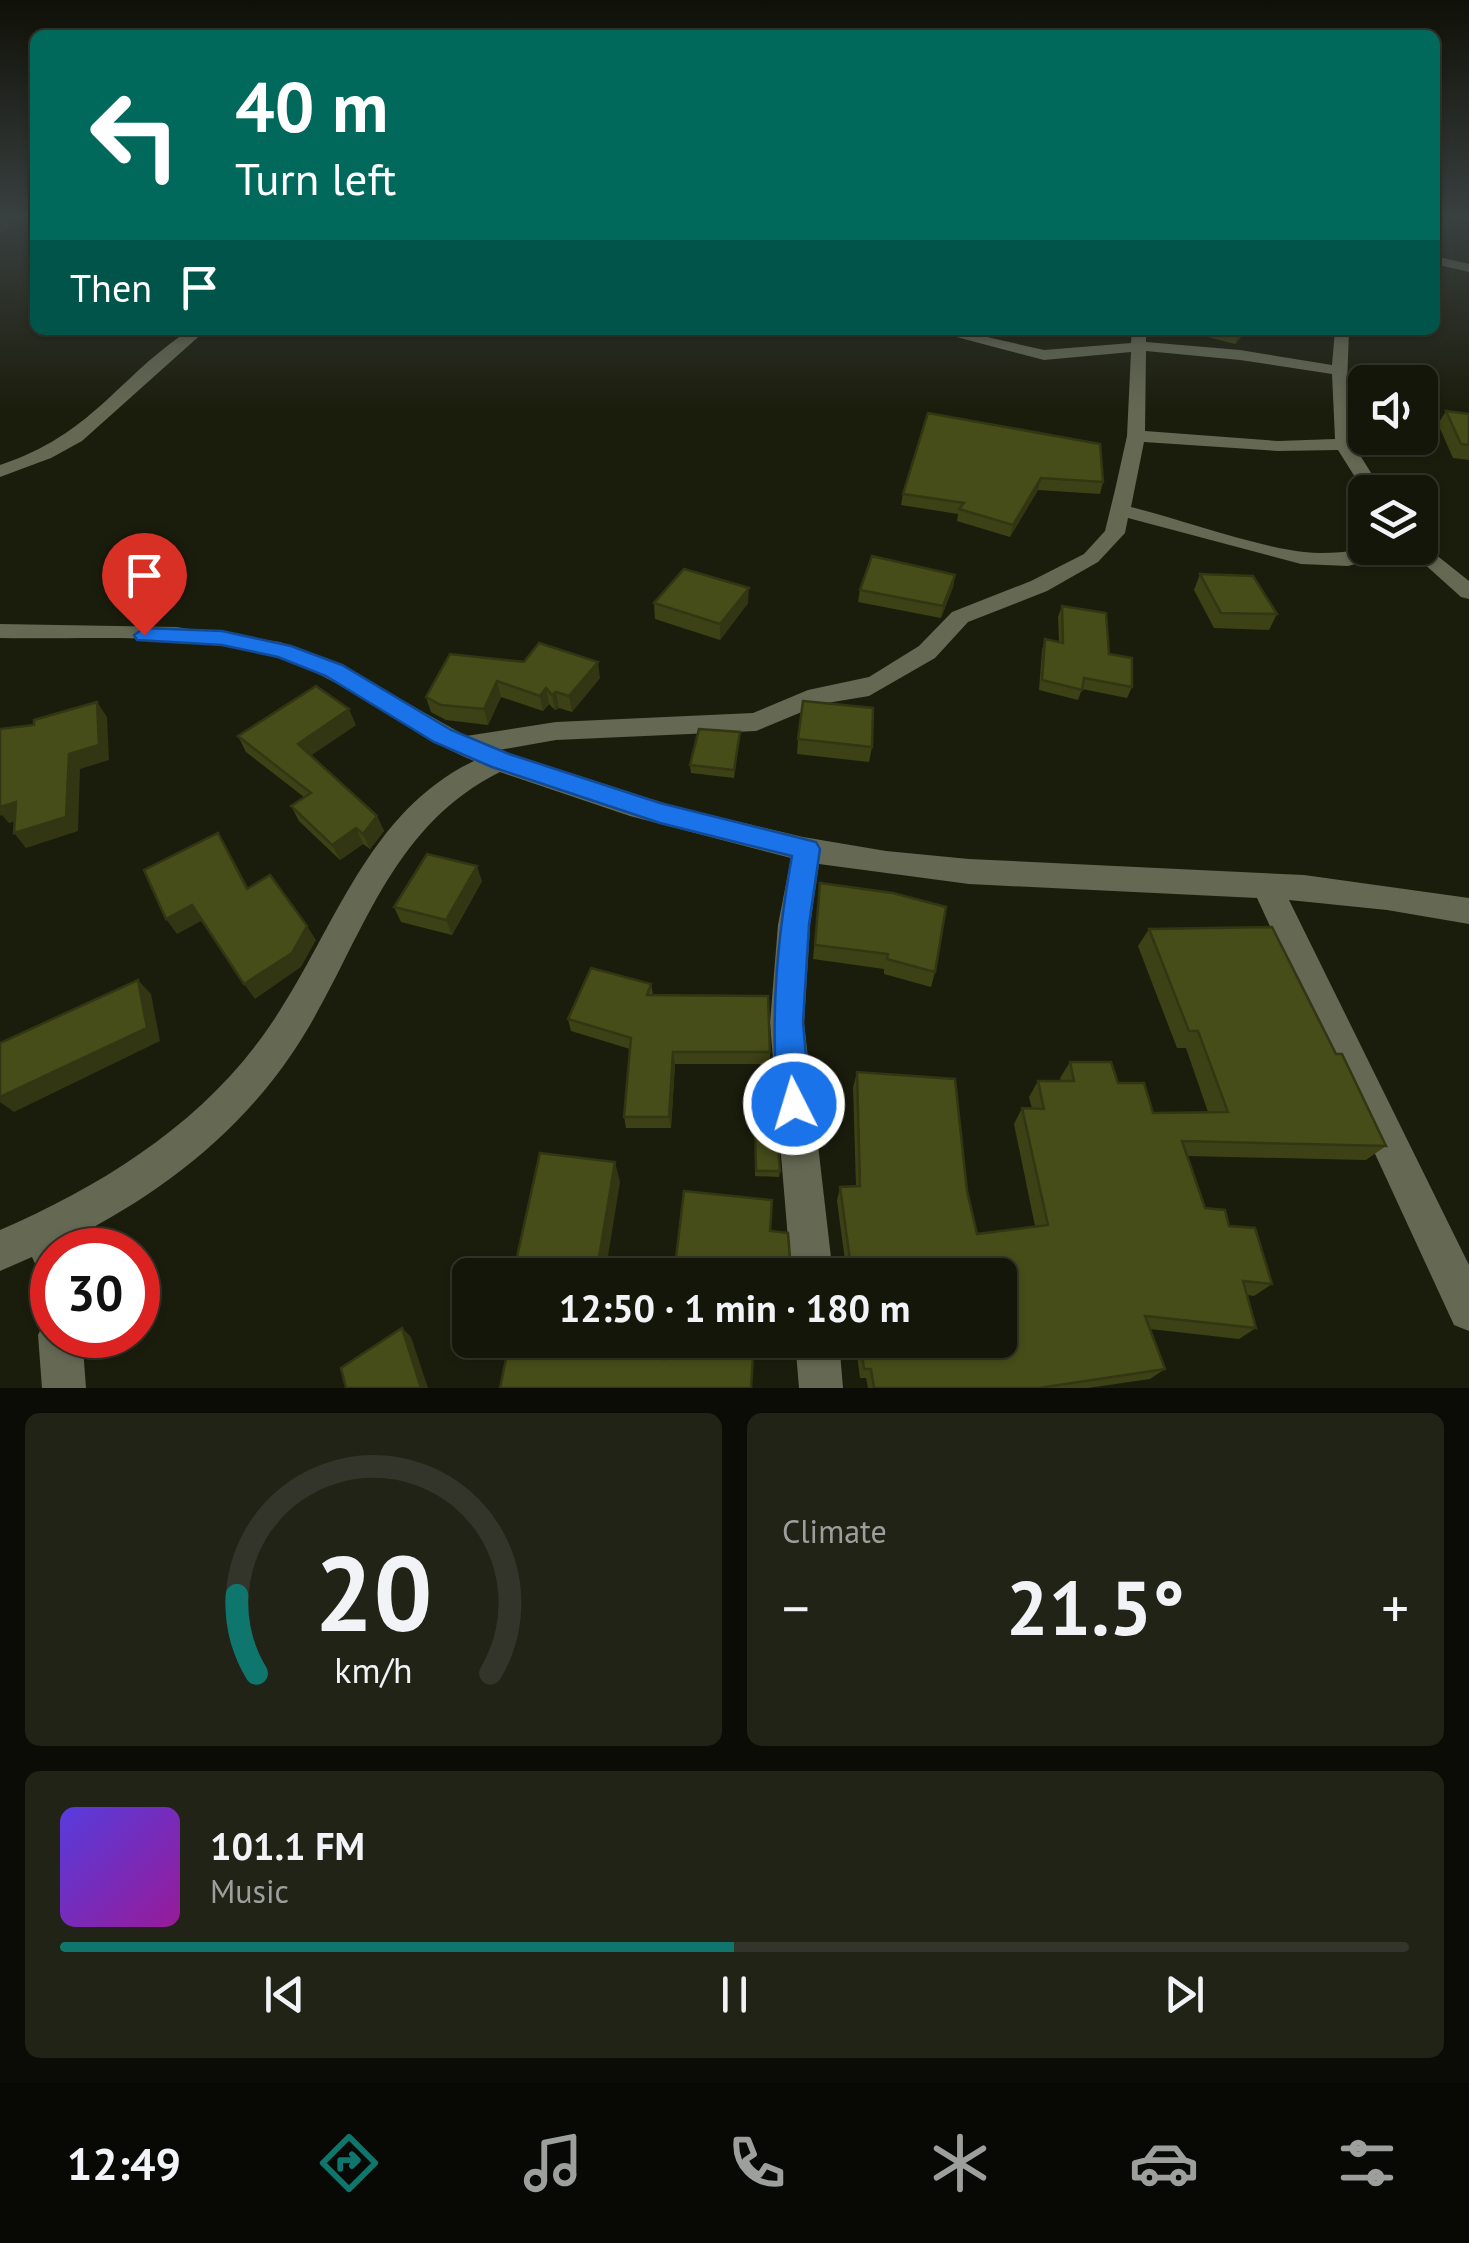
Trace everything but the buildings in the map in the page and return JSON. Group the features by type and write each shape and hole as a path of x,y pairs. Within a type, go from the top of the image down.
{"street":[{"path":"0,471 41,457 84,432 151,366 190,335"},
{"path":"958,335 1044,355 1077,356 1140,338 1340,371"},
{"path":"1342,335 1344,444 1363,475"},
{"path":"464,746 556,731 748,724 817,696 868,688 927,652 960,617 1056,578 1091,558 1109,543 1120,510 1136,436 1140,338"},
{"path":"1136,436 1278,446 1344,444"},
{"path":"1120,510 1315,560 1348,560"},
{"path":"1438,565 1469,592"},
{"path":"0,631 208,637 283,651 334,671 464,746 500,760 660,813 806,849 953,870 1266,886 1401,898 1469,911"},
{"path":"72,1228 152,1170 226,1105 279,1044 374,874 414,821 446,789 500,760"},
{"path":"806,849 794,925 787,1022 810,1258"},
{"path":"1266,886 1469,1310"},
{"path":"0,1251 30,1246"},
{"path":"62,1358 64,1388"},
{"path":"819,1358 821,1388"}],"route":[{"path":"144,635 222,638 283,651 334,671 442,736 530,772 660,813 806,849 794,925 787,1022 794,1104"}]}
